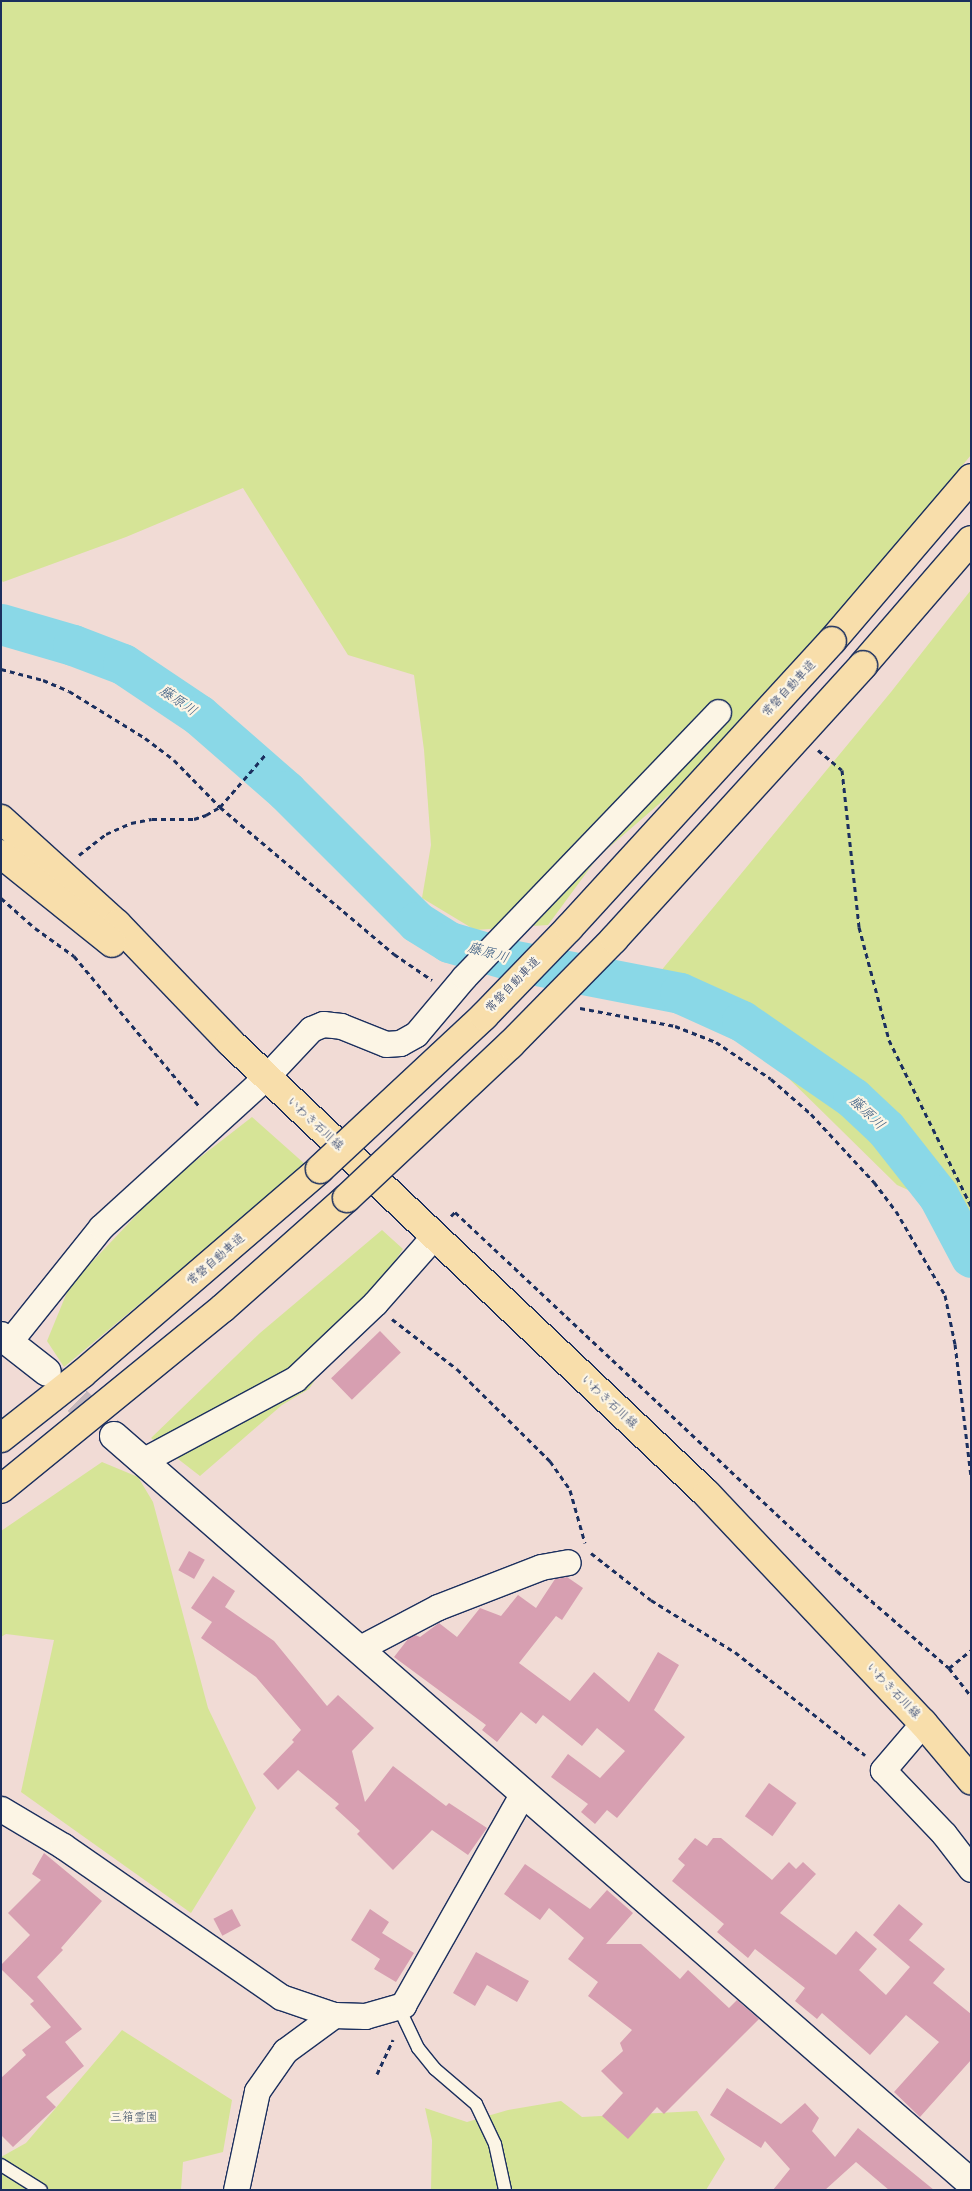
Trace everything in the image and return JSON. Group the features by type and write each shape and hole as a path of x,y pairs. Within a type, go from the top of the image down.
{"main road":[{"name":"常磐自動車道","path":"1,1438 82,1374 320,1169 484,1016 556,942 832,641 971,478"},
{"path":"1,1489 223,1308 347,1198 510,1045 614,939 863,665 971,540"},
{"name":"いわき石川線","path":"1,819 117,924 266,1077 706,1494 924,1723 971,1780"},
{"name":"いわき石川線","path":"1,854 230,1042"}],"street":[{"path":"47,1372 5,1339 101,1227 266,1077 311,1029 323,1024 341,1026 386,1044 400,1043 416,1034 464,977 520,921 718,712"},
{"path":"142,1461 295,1379 375,1303 434,1236"},
{"path":"114,1436 971,2183"},
{"path":"358,1649 438,1607 541,1567 568,1562"},
{"path":"924,1723 883,1770 944,1834 971,1869"},
{"path":"1,1809 72,1852 281,1997 334,2015 365,2016 401,2013 523,1793"},
{"path":"236,2190 257,2091 285,2051 334,2015"}],"lane":[{"path":"401,2013 418,2048 435,2069 476,2104 495,2144 504,2190"},
{"path":"1,2166 42,2190"}],"path":[{"path":"813,747 842,770 858,927 889,1040 971,1206"},
{"path":"58,871 106,834 131,823 152,819 194,819 220,808 264,755"},
{"path":"1,898 35,928 74,956 214,1124"},
{"path":"434,1236 455,1212 837,1571 949,1668 971,1696"},
{"path":"375,1303 408,1334 457,1369 550,1461 570,1490 581,1536 595,1559 651,1600 735,1652 883,1770"},
{"path":"949,1668 971,1650"},
{"path":"377,2074 401,2013"}],"green space":[{"path":"1,1 971,1 971,455 742,732 598,857 548,925 475,930 422,898 431,845 424,750 414,675 348,655 243,488 126,537 3,582 1,580"},
{"path":"971,590 971,1218 897,1185 776,1066 660,972 891,692"},
{"path":"252,1117 306,1165 64,1367 47,1341 70,1285 167,1183"},
{"path":"382,1230 403,1249 309,1389 282,1405 200,1476 151,1438 260,1333"},
{"path":"102,1462 138,1477 153,1502 208,1708 256,1808 191,1913 21,1792 54,1640 6,1634 1,1637 1,1531"},
{"name":"三箱霊園","path":"122,2030 232,2100 223,2152 183,2162 181,2190 1,2190 1,2157 26,2143"},
{"path":"561,2101 582,2117 697,2111 725,2159 706,2190 431,2190 432,2140 425,2108 467,2122 508,2110"}],"building":[{"path":"380,1331 401,1353 352,1400 331,1378"},
{"path":"189,1551 205,1560 194,1579 178,1570"},
{"path":"213,1576 235,1591 225,1607 274,1641 327,1706 338,1695 374,1728 352,1751 365,1802 393,1766 446,1806 449,1803 487,1828 468,1855 432,1830 393,1870 357,1834 360,1831 335,1808 339,1804 298,1770 278,1790 263,1774 294,1742 292,1740 301,1730 256,1677 201,1638 212,1622 191,1608"},
{"path":"567,1577 583,1588 562,1620 556,1616 519,1663 570,1701 594,1672 629,1702 658,1652 679,1665 654,1710 685,1737 617,1818 607,1810 595,1824 581,1812 588,1804 551,1777 568,1754 600,1778 625,1751 597,1728 582,1746 543,1715 536,1724 521,1712 497,1742 482,1730 486,1725 394,1657 408,1639 415,1635 420,1637 439,1623 457,1637 480,1608 501,1616 518,1595 536,1608 555,1579"},
{"path":"769,1783 797,1803 772,1836 745,1816"},
{"path":"695,1838 707,1846 713,1838 721,1838 772,1880 789,1862 796,1869 803,1862 816,1874 780,1913 836,1955 856,1931 877,1949 859,1970 886,1995 910,1967 873,1935 899,1904 923,1924 909,1940 945,1969 933,1983 971,2014 971,2060 920,2117 894,2092 939,2042 906,2015 870,2055 822,2013 817,2019 795,2001 805,1988 755,1949 748,1958 717,1932 724,1924 672,1881 685,1865 678,1859"},
{"path":"44,1853 102,1901 61,1948 63,1950 37,1977 82,2029 65,2042 84,2066 46,2097 56,2107 13,2147 1,2135 1,2078 26,2055 22,2050 51,2027 30,2004 34,2001 1,1969 1,1965 30,1935 8,1913 41,1880 32,1874"},
{"path":"525,1864 590,1909 607,1890 633,1913 606,1944 641,1944 680,1979 688,1970 729,2008 737,2000 759,2019 664,2114 657,2107 628,2139 602,2116 623,2093 601,2071 623,2051 620,2043 632,2030 588,1996 598,1982 568,1959 584,1938 549,1908 540,1920 504,1894"},
{"path":"232,1909 241,1926 222,1936 213,1919"},
{"path":"370,1909 389,1922 382,1933 414,1953 396,1982 374,1969 380,1959 351,1940"},
{"path":"476,1952 529,1981 517,2002 487,1985 475,2006 453,1993"},
{"path":"727,2088 781,2124 805,2103 819,2118 812,2131 835,2157 858,2128 934,2190 889,2190 856,2162 825,2190 773,2190 790,2169 765,2141 761,2148 710,2115"}],"waterway":[{"name":"藤原川","path":"1,624 73,645 123,664 199,715 286,791 417,922 449,942 511,960 680,993 742,1021 853,1098 886,1129 938,1195 971,1257"}],"tunnel":[{"path":"47,1372 114,1436"}]}
